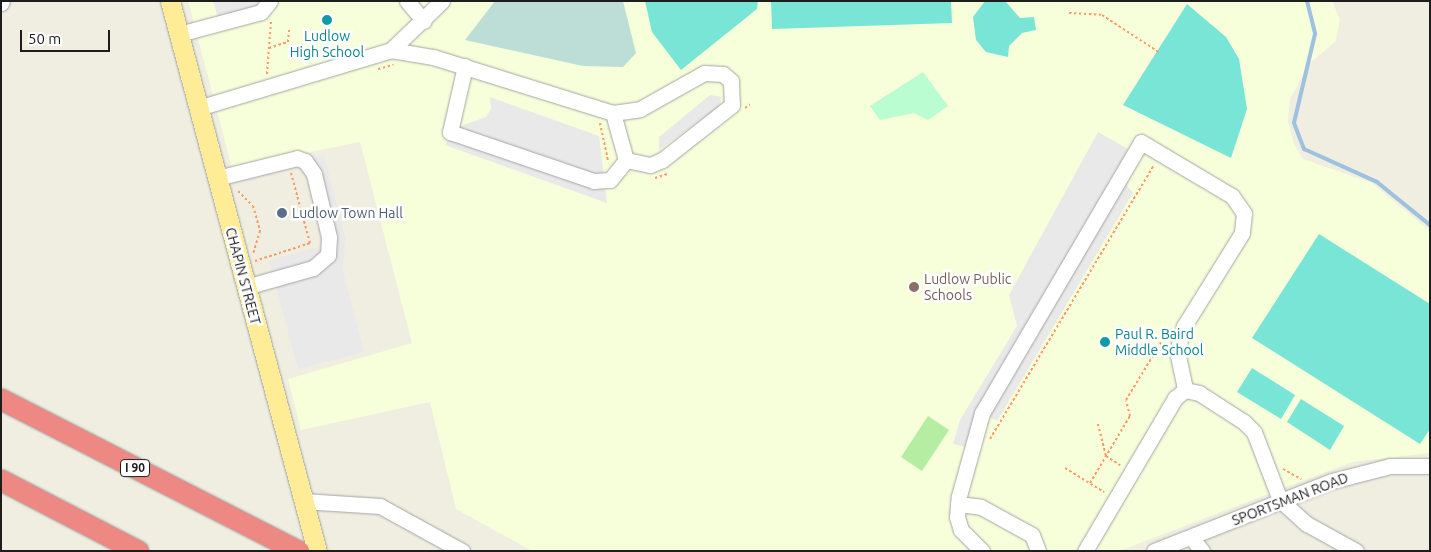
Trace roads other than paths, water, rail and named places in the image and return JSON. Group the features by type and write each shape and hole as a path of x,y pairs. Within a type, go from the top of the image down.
{"highway":[{"name":"I 90","path":"1,399 298,551"},
{"path":"1,481 138,551"}],"main road":[{"name":"CHAPIN STREET","path":"170,1 217,178 246,263 246,287 317,551"}],"street":[{"path":"179,34 261,12 270,1"},
{"path":"407,1 424,21"},
{"path":"394,57 442,1"},
{"path":"198,108 394,57 465,66 613,114 640,109 713,71 723,74 735,90 732,105 662,160 650,165 623,165 610,180 594,181 450,132 458,104 465,66"},
{"path":"613,114 623,165"},
{"path":"982,551 961,530 958,504 982,413 1141,142 1232,196 1244,213 1242,233 1184,326 1177,351 1185,390"},
{"path":"217,178 297,158 305,161 314,174 329,238 328,255 313,268 246,287"},
{"path":"1185,390 1199,393 1254,432 1280,500 1308,524 1356,551"},
{"path":"1085,551 1175,398 1185,390"},
{"name":"SPORTSMAN ROAD","path":"1154,551 1280,500 1390,466 1430,466"},
{"path":"304,501 380,506 462,551"},
{"path":"958,504 981,507 1032,535 1038,551"},
{"path":"1191,537 1202,551"}],"waterway":[{"path":"1307,1 1315,34 1294,123 1304,149 1377,182 1430,225"}],"place":[{"name":"Ludlow High School","path":"327,20"},
{"name":"Ludlow Town Hall","path":"282,213"},
{"name":"Ludlow Public Schools","path":"914,287"},
{"name":"Paul R. Baird Middle School","path":"1105,342"}]}
